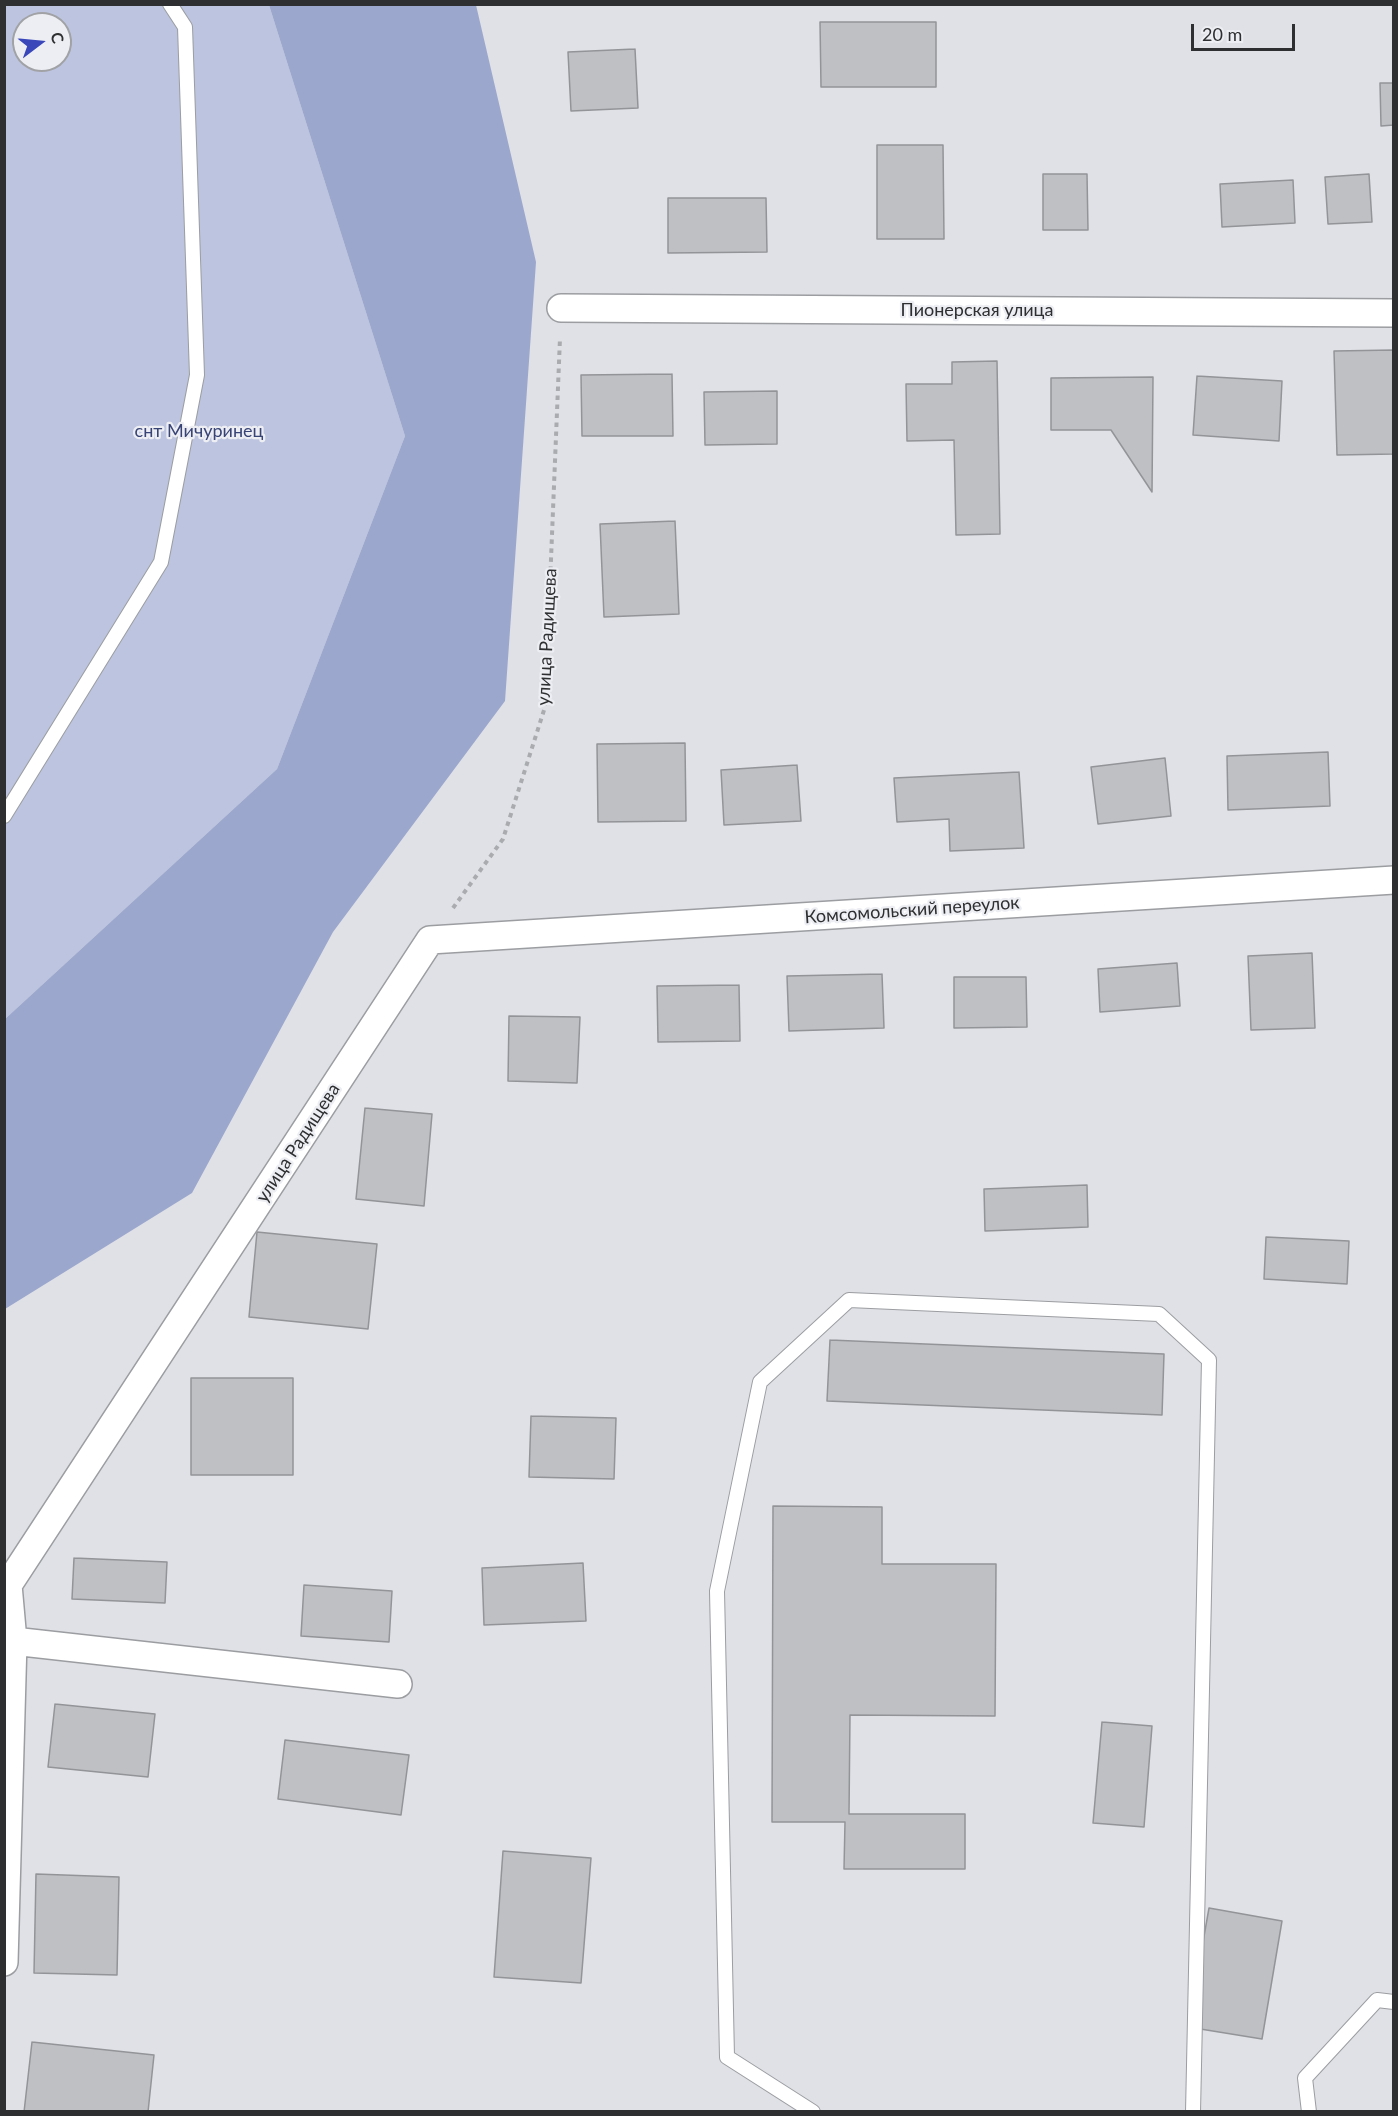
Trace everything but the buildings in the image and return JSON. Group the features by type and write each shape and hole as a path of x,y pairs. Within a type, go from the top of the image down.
{"street":[{"name":"Пионерская улица","path":"561,308 1394,313"},
{"name":"Комсомольский переулок","path":"430,940 1394,880"},
{"name":"улица Радищева","path":"4,1962 8,1585 430,940"},
{"path":"9,1642 398,1684"}],"lane":[{"path":"4,816 161,562 197,375 185,27 170,4"},
{"path":"813,2112 727,2057 717,1591 760,1382 849,1300 1159,1314 1209,1360 1193,2112"},
{"path":"1309,2112 1305,2078 1377,2000 1394,2002"}],"path":[{"name":"улица Радищева","path":"430,940 502,839 545,707 561,308"}],"green space":[{"name":"снт Мичуринец","path":"5,5 269,5 405,436 277,769 5,1019"}],"shaded area":[{"path":"269,5 476,5 536,262 505,701 333,932 192,1193 5,1309 5,1019 277,769 405,436"}]}
